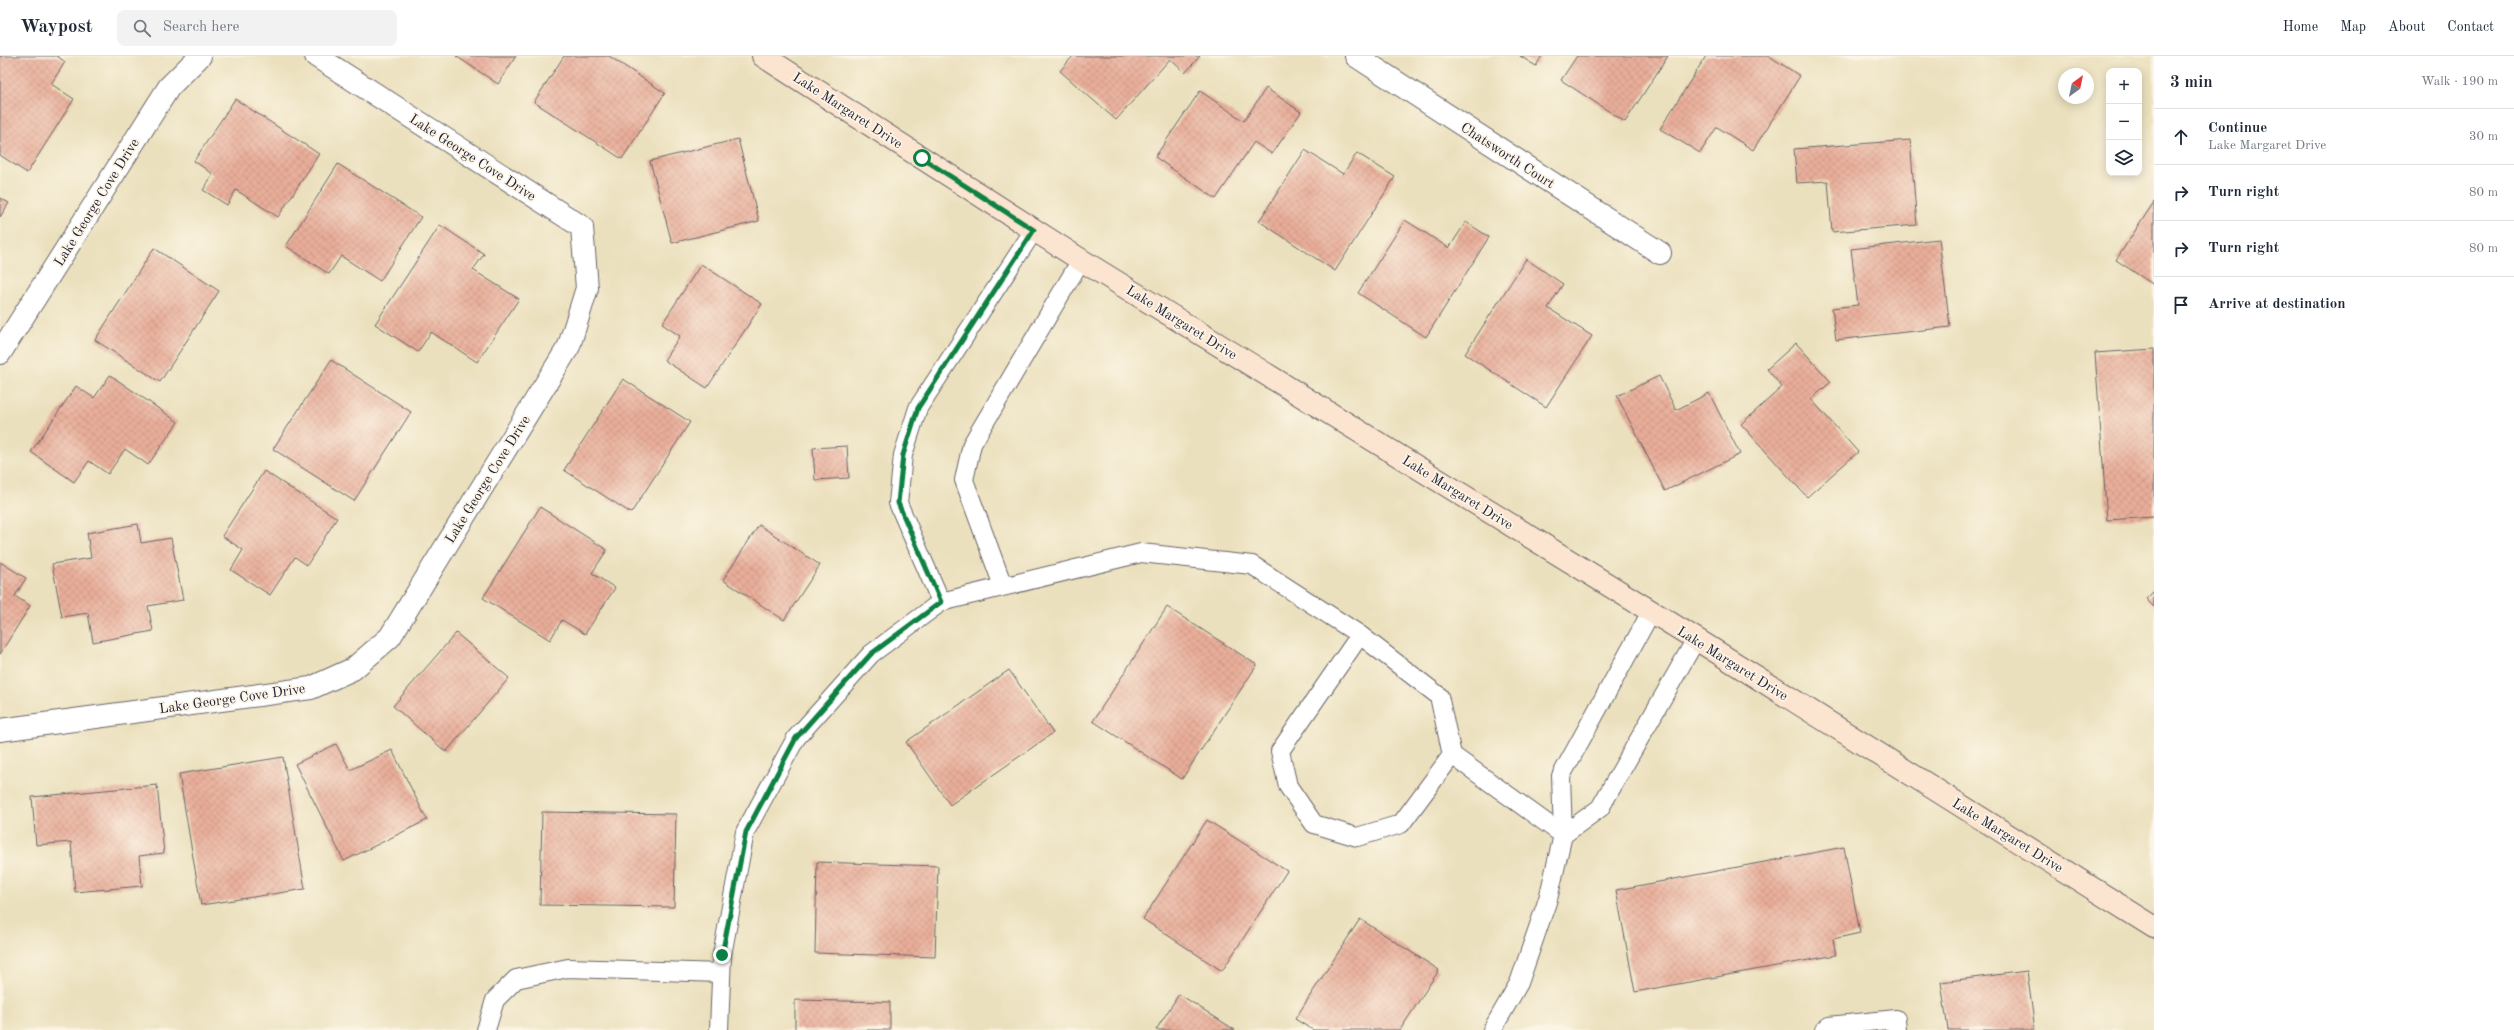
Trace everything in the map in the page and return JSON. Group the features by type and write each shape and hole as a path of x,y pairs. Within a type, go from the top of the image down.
{"street":[{"name":"Lake George Cove Drive","path":"0,353 169,87 200,56"},
{"name":"Lake George Cove Drive","path":"0,730 311,688 354,669 390,637 569,346 587,288 582,227 316,56"},
{"name":"Lake Margaret Drive","path":"763,56 1081,260 1696,639 2154,927"},
{"name":"Chatsworth Court","path":"1356,56 1660,253"}],"lane":[{"path":"941,602 898,503 903,455 918,408 1034,230"},
{"path":"1003,586 964,480 972,444 1081,260"},
{"path":"719,1030 722,955 746,832 796,738 871,654 941,602 1141,554 1252,565 1360,635 1439,696 1452,755 1563,835"},
{"path":"1492,1030 1519,983 1548,899 1563,835 1561,776 1651,612"},
{"path":"1360,635 1280,751 1288,786 1314,824 1357,837 1401,824 1452,755"},
{"path":"1563,835 1600,808 1696,639"},
{"path":"486,1030 494,1000 516,979 568,968 721,973"},
{"path":"1824,1030 1829,1026 1896,1018 1897,1030"}],"building":[{"path":"0,56 57,56 65,62 51,84 74,99 27,173 0,155"},
{"path":"456,56 516,56 498,84"},
{"path":"564,56 609,56 665,93 622,159 534,102"},
{"path":"1073,56 1200,56 1185,73 1170,59 1116,120 1060,71"},
{"path":"1520,56 1542,56 1536,66"},
{"path":"1577,56 1668,56 1625,122 1561,80"},
{"path":"1706,56 1769,56 1800,76 1753,150 1717,127 1700,153 1660,129"},
{"path":"1266,88 1301,112 1272,154 1254,142 1216,199 1155,157 1200,91 1244,121"},
{"path":"235,99 319,154 278,217 236,190 227,205 203,190 213,174 194,161"},
{"path":"738,139 759,221 672,243 650,161"},
{"path":"1910,140 1917,225 1832,232 1828,181 1797,183 1794,149"},
{"path":"1305,150 1343,174 1357,153 1395,177 1335,271 1259,221"},
{"path":"338,164 421,217 380,281 341,256 329,274 286,246"},
{"path":"0,198 9,203 0,217"},
{"path":"2154,202 2154,285 2116,260"},
{"path":"1405,220 1449,248 1466,222 1489,237 1426,337 1358,293"},
{"path":"440,225 484,254 473,270 519,299 477,362 431,332 418,352 375,324"},
{"path":"1939,239 1950,327 1836,340 1832,308 1858,305 1851,249"},
{"path":"154,248 219,291 160,382 95,340"},
{"path":"1526,259 1563,284 1548,308 1592,336 1546,407 1465,354"},
{"path":"701,264 762,304 707,388 664,360 680,336 662,324"},
{"path":"1796,343 1831,382 1811,399 1858,452 1807,497 1741,424 1782,387 1767,369"},
{"path":"2154,349 2154,517 2107,520 2095,353"},
{"path":"331,360 411,412 354,501 273,449"},
{"path":"110,375 178,422 148,465 125,449 108,474 89,461 74,482 31,452 76,386 94,398"},
{"path":"1659,376 1676,410 1709,393 1740,454 1665,491 1617,396"},
{"path":"623,379 690,422 631,513 564,470"},
{"path":"847,446 849,478 815,480 813,448"},
{"path":"264,471 337,518 307,565 295,557 270,595 231,570 243,550 222,536"},
{"path":"540,507 607,550 592,573 615,588 585,634 562,620 550,640 483,598"},
{"path":"138,524 141,543 171,538 183,600 148,606 153,631 93,642 88,613 62,617 52,564 91,558 87,533"},
{"path":"759,525 820,565 784,620 723,580"},
{"path":"0,562 26,578 15,596 30,606 0,654"},
{"path":"2154,591 2154,607 2146,599"},
{"path":"1167,607 1257,665 1182,779 1093,721"},
{"path":"456,633 509,678 446,752 393,706"},
{"path":"1009,670 1053,733 950,805 906,742"},
{"path":"336,744 350,770 392,750 427,820 344,861 295,764"},
{"path":"283,757 305,889 201,905 179,774"},
{"path":"157,785 164,853 139,856 142,886 75,892 71,842 36,845 32,797"},
{"path":"542,812 676,814 674,907 540,905"},
{"path":"1207,820 1287,871 1222,971 1143,919"},
{"path":"1844,847 1860,933 1833,939 1836,955 1635,992 1616,890"},
{"path":"817,862 938,866 935,957 815,953"},
{"path":"1360,919 1439,970 1400,1030 1313,1030 1295,1019"},
{"path":"2027,971 2035,1030 1948,1030 1941,982"},
{"path":"1179,994 1235,1030 1156,1030"},
{"path":"795,1000 890,1002 890,1030 795,1030"}],"route":[{"path":"722,955 746,832 796,738 871,654 941,602 898,503 903,455 918,408 1034,230 922,158"}]}
